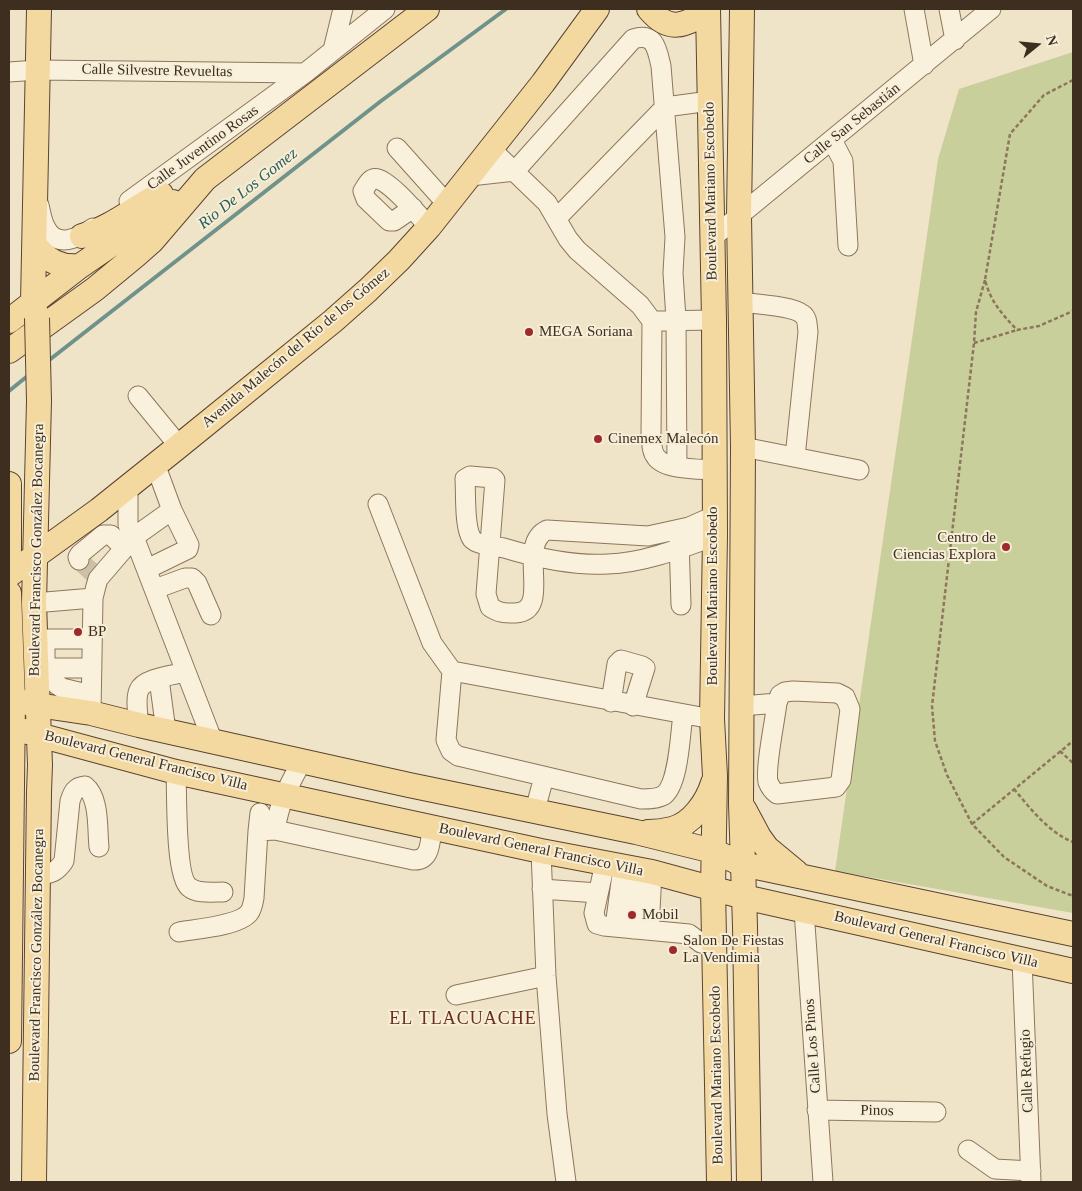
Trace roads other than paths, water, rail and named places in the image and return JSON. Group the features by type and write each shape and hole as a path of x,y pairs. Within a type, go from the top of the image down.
{"main road":[{"name":"Boulevard Francisco González Bocanegra","path":"34,1182 38,792 40,764 37,705 40,639 34,556 39,401 35,310 35,192 39,9"},
{"path":"9,321 35,310 80,266 205,179 427,9"},
{"name":"Avenida Malecón del Río de los Gómez","path":"9,576 99,510 368,290 429,227 543,83 597,9"},
{"path":"543,83 612,9"},
{"path":"649,9 661,20 672,25 690,21 708,10"},
{"name":"Boulevard Mariano Escobedo","path":"742,9 739,216 743,447 741,804 749,1182"},
{"name":"Boulevard Mariano Escobedo","path":"708,10 714,320 712,720 715,776 713,889 719,1182"},
{"path":"82,236 114,223 164,192 205,179"},
{"path":"9,351 95,289 136,256 152,241 205,179"},
{"path":"35,245 43,255 54,263 64,266 80,266"},
{"path":"714,320 727,322 741,337"},
{"name":"Boulevard Francisco González Bocanegra","path":"9,484 9,550"},
{"name":"Boulevard Francisco González Bocanegra","path":"9,593 11,699 9,1041"},
{"name":"Boulevard General Francisco Villa","path":"11,699 37,705 91,704 138,725 409,785 636,832 713,852 742,864 1073,934"},
{"name":"Boulevard General Francisco Villa","path":"10,728 176,772 284,794 432,828 639,870 744,897 1073,971"},
{"path":"40,764 70,743"},
{"path":"636,832 672,829 688,820 696,813 708,796 715,776"},
{"path":"741,804 767,848 800,875"},
{"path":"639,870 700,908 715,940"}],"street":[{"path":"333,50 343,9"},
{"path":"914,9 924,65"},
{"path":"949,9 955,40"},
{"name":"Calle San Sebastián","path":"712,238 991,9"},
{"name":"Calle Juventino Rosas","path":"35,192 45,228 51,237 60,241 82,236 305,73 375,12"},
{"path":"470,176 515,171 633,39 648,38 654,43 658,51 665,107 675,238 673,273 676,319 677,467"},
{"name":"Calle Silvestre Revueltas","path":"9,72 38,70 305,73"},
{"path":"557,218 665,107 710,101"},
{"path":"832,140 843,161 848,246"},
{"path":"397,148 447,204"},
{"path":"491,149 547,203 568,239 578,250 640,305 652,321 652,447 656,458 677,467 714,470"},
{"path":"413,208 429,227"},
{"path":"740,302 792,310 802,314 807,320 808,332 796,457"},
{"path":"652,321 676,319 714,320"},
{"path":"138,396 179,446"},
{"path":"743,447 859,470"},
{"path":"147,569 188,549 189,545 172,510 155,464"},
{"path":"128,486 128,536"},
{"path":"378,504 432,643 452,671 446,740 450,751 468,759 544,777 641,799 654,798 663,795 670,786 674,774 683,715"},
{"path":"99,510 128,536 147,569 206,740"},
{"path":"90,571 128,536 172,510"},
{"path":"714,526 648,536 547,530 538,536 533,556 533,600 530,607 523,612 501,614 490,607 486,594 489,544 533,556 602,564 646,558 679,549 714,526"},
{"path":"678,530 681,605"},
{"path":"92,639 40,639 45,660 56,684 91,704 93,598 90,571 78,557 103,535 128,536"},
{"path":"646,558 648,536"},
{"path":"155,589 185,578 192,578 197,583 211,615"},
{"path":"38,602 93,598"},
{"path":"611,702 617,664 621,660 645,668 633,706"},
{"path":"49,668 92,668"},
{"path":"452,671 712,720"},
{"path":"138,725 139,689 144,684 183,672"},
{"path":"159,679 166,731"},
{"path":"793,691 837,693 845,697 850,709 842,780 836,787 777,794 772,790 768,781 768,768 777,703 780,695 793,691"},
{"path":"742,706 777,703"},
{"path":"179,932 234,922 248,914 254,898 264,825 279,808 284,794 302,761"},
{"path":"176,772 183,880 189,887 200,891 223,892"},
{"path":"535,810 544,777"},
{"path":"38,876 59,869 64,861 70,801 73,792 78,787 85,786 89,789 93,798 99,847"},
{"path":"264,825 413,860 420,860 426,857 432,828"},
{"path":"541,851 546,976 557,1114 566,1182"},
{"path":"542,889 598,893 639,870"},
{"path":"632,929 639,870"},
{"path":"632,929 639,870"},
{"path":"598,893 594,919 597,924 689,934 701,943 715,940"},
{"name":"Calle Los Pinos","path":"804,910 822,1182"},
{"name":"Calle Refugio","path":"1022,960 1031,1177"},
{"path":"456,995 546,976"},
{"name":"Pinos","path":"817,1110 936,1112"},
{"path":"968,1150 995,1169 1031,1177"}],"waterway":[{"name":"Rio De Los Gomez","path":"48,361 381,101 506,9"},
{"name":"Rio De Los Gomez","path":"9,391 30,374"}],"tunnel":[{"path":"79,560 93,573"}],"place":[{"name":"MEGA Soriana","path":"529,332"},
{"name":"Cinemex Malecón","path":"598,439"},
{"name":"Centro de Ciencias Explora","path":"1006,547"},
{"name":"BP","path":"78,632"},
{"name":"Mobil","path":"632,915"},
{"name":"Salon De Fiestas La Vendimia","path":"673,950"}],"district":[{"name":"EL TLACUACHE","path":"463,1019"}]}
